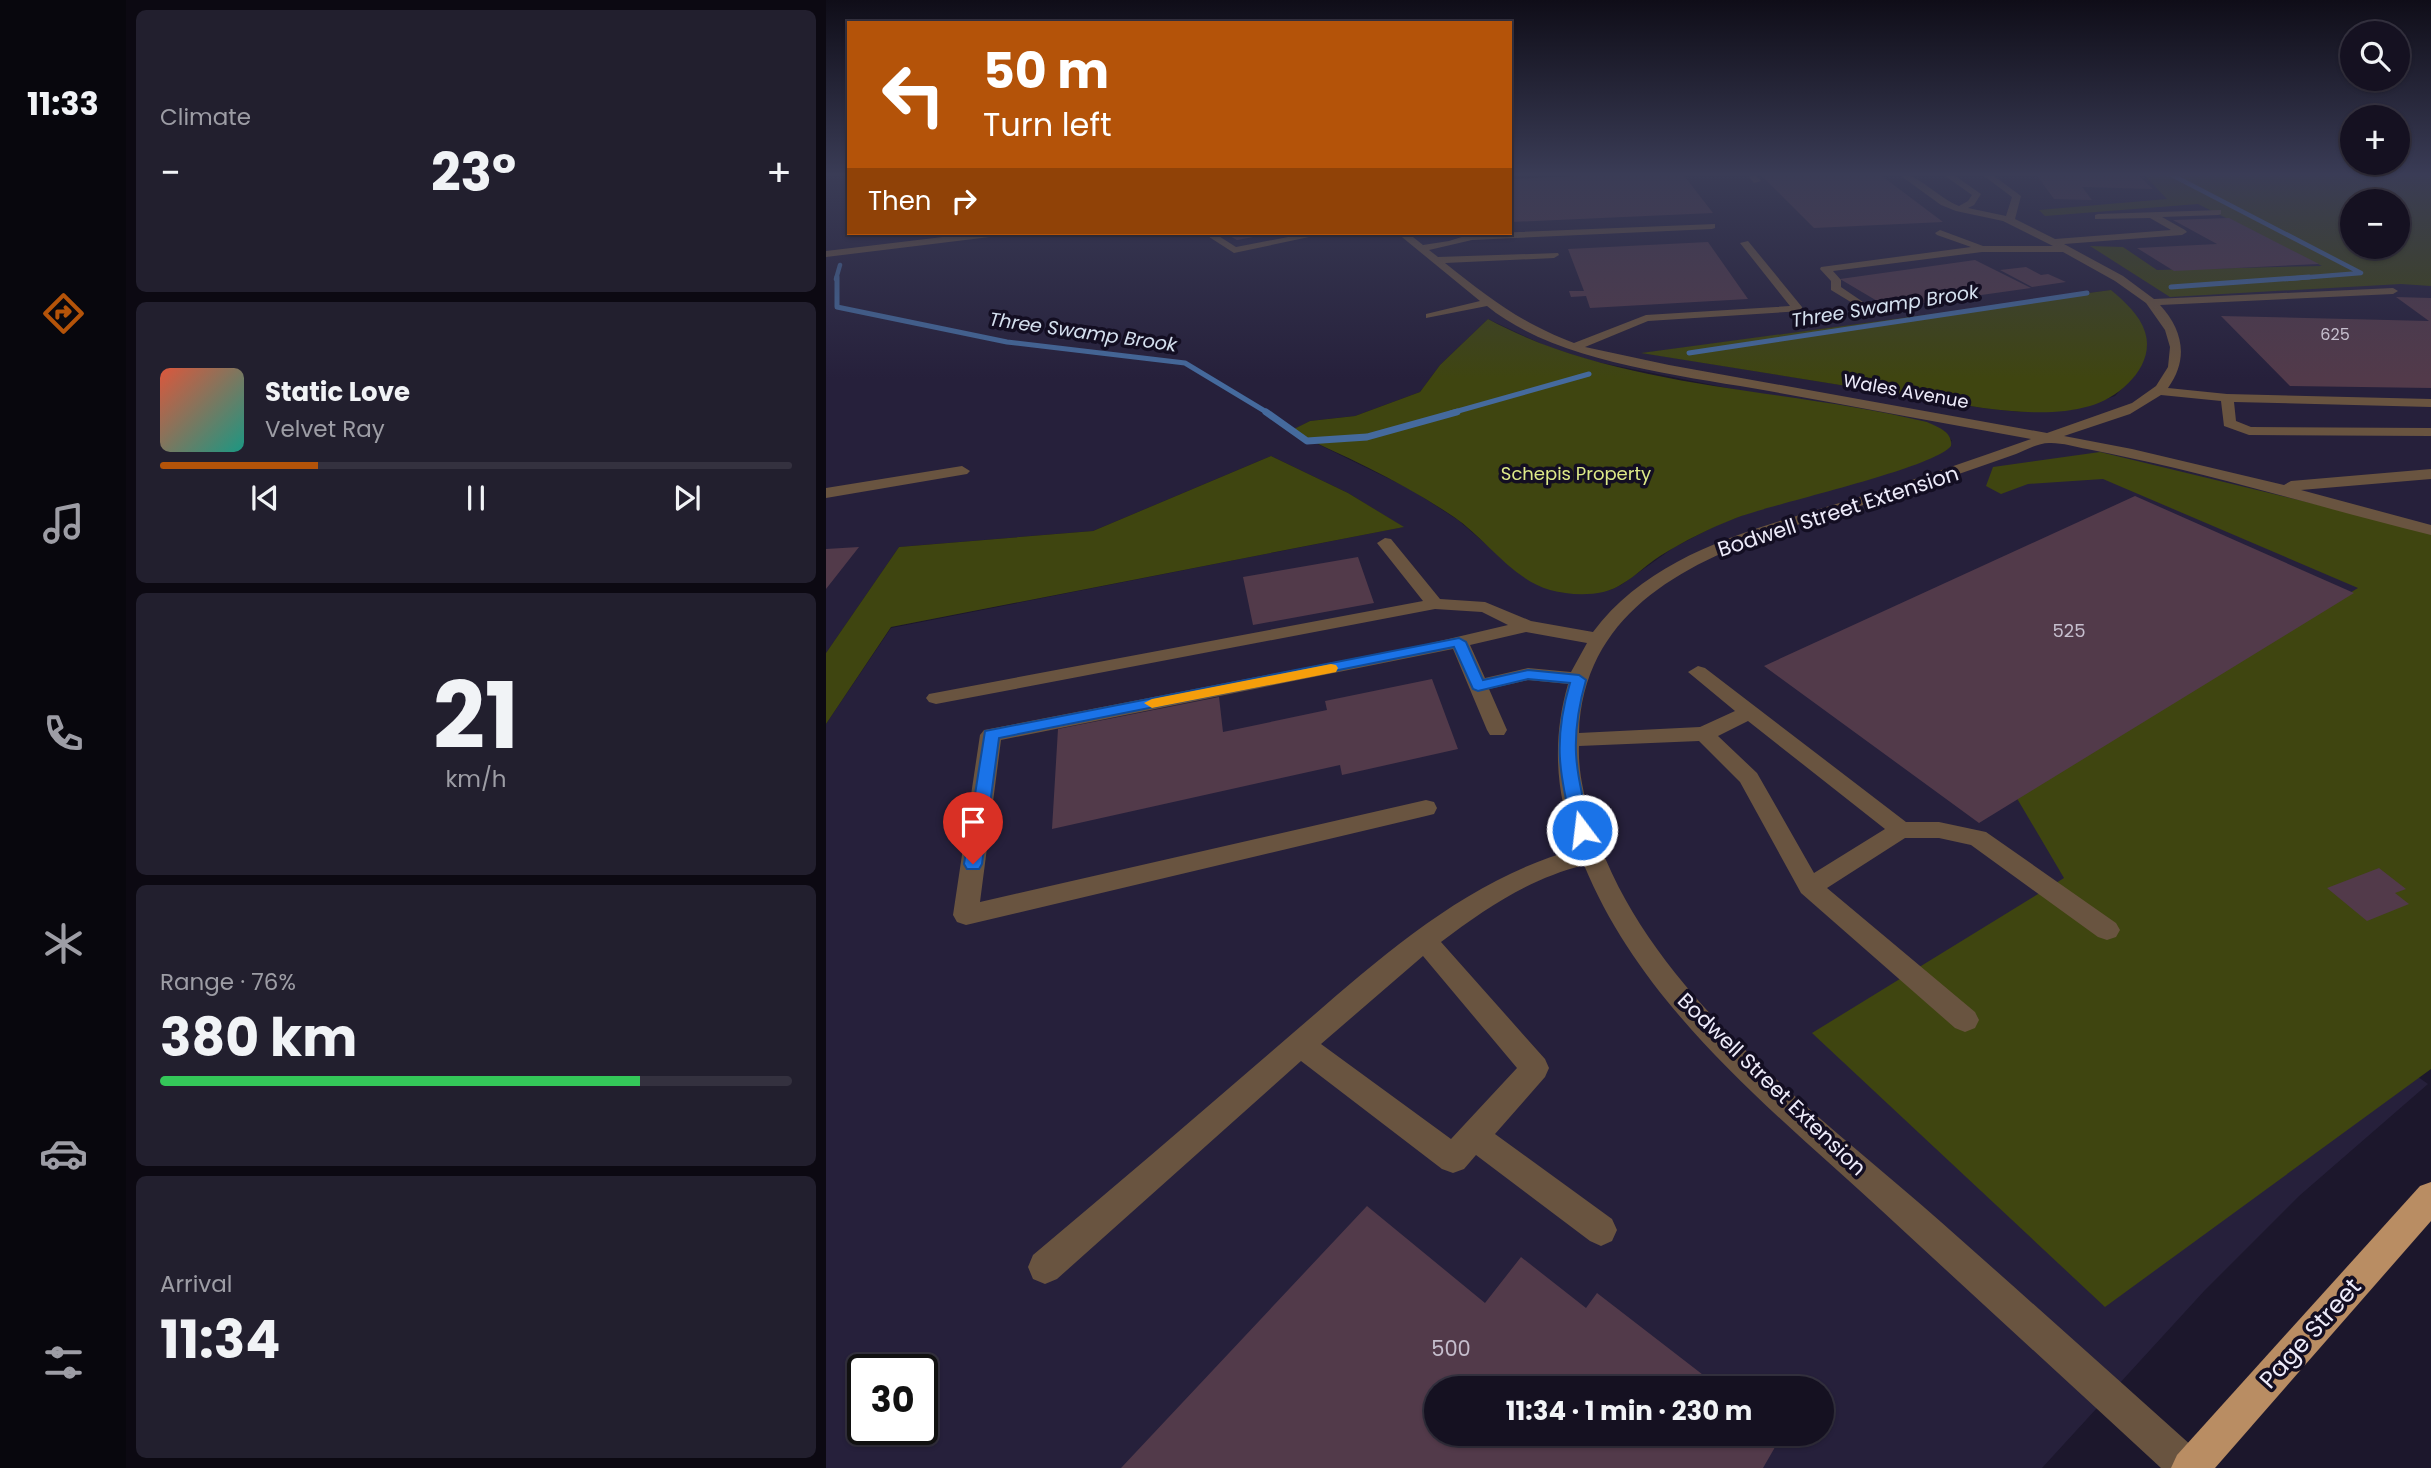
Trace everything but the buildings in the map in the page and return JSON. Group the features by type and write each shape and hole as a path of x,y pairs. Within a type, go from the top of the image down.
{"main road":[{"name":"Page Street","path":"2190,1468 2431,1197"}],"street":[{"path":"826,254 900,242"},
{"path":"1221,242 1234,250 1278,242"},
{"name":"Wales Avenue","path":"1413,242 1487,303 1529,329 1574,347 1669,369 2160,459 2431,530"},
{"path":"1422,248 1458,242"},
{"path":"1962,242 2012,263"},
{"path":"2053,242 2059,242"},
{"name":"Bodwell Street Extension","path":"2053,242 2114,276 2151,302 2168,325 2177,352 2176,363 2169,379 2159,391 2138,406 1950,474 1767,531 1713,551 1678,569 1636,598 1599,639 1579,680 1568,714 1566,740 1570,785 1591,854 1617,905 1645,952 1714,1033 1776,1094 2190,1468"},
{"path":"1574,347 1646,318 1798,309 1745,243"},
{"path":"1859,304 1835,288 1836,280 1825,269 1982,249 2065,249"},
{"path":"1436,260 1554,255"},
{"path":"2151,302 2393,291"},
{"path":"1430,316 1487,303"},
{"path":"2159,391 2227,398 2431,402"},
{"path":"2227,398 2227,420 2243,430 2431,432"},
{"path":"826,493 962,471"},
{"path":"2274,487 2431,474"},
{"path":"1385,543 1435,604"},
{"path":"936,698 1435,604 1485,607 1527,626 1599,639"},
{"path":"1426,808 966,915 991,735 1459,642 1527,626"},
{"path":"1459,642 1497,730"},
{"path":"1698,672 1901,830"},
{"path":"1478,686 1528,674 1579,680"},
{"path":"1566,740 1704,734 1749,712"},
{"path":"1704,734 1749,778 1810,887 1965,1020"},
{"path":"1810,887 1901,830 1939,830 1978,838 2107,930"},
{"path":"1045,1267 1373,981 1425,941 1502,887 1534,871 1591,854"},
{"path":"1301,1045 1452,1159 1535,1068 1425,941"},
{"path":"1474,1136 1601,1230"}],"shaded area":[{"path":"826,242 2340,242 2340,259 2378,259 2422,279 2431,279 2431,664 2088,844 2428,1084 2299,1196 2205,1290 2042,1468 826,1468 826,724 891,628 1403,527 1348,493 1271,456 1093,531 899,547 826,653","holes":["2111,290 2139,320 2135,375 2115,396 2076,409 2020,412 1983,408 1644,353","1488,319 1546,346 1592,361 1944,431 1952,441 1816,494 1765,507 1717,525 1673,548 1621,585 1610,590 1585,594 1559,592 1503,559 1458,520 1410,489 1291,431 1310,421 1355,416 1420,392 1440,365"]}],"green space":[{"path":"2273,242 2340,242 2340,259 2410,259 2410,242 2431,242 2431,286 2401,284 2170,297 2090,246 2123,247 2157,270 2322,266"},
{"path":"2111,290 2131,309 2143,326 2147,345 2145,357 2132,379 2112,396 2090,406 2063,411 2023,412 1983,408 1641,353"},
{"name":"Schepis Property","path":"1488,319 1539,342 1592,360 1647,374 1872,410 1927,422 1950,437 1951,446 1915,465 1726,522 1669,550 1627,581 1606,591 1587,594 1550,590 1523,577 1466,526 1434,504 1374,471 1290,431 1310,421 1355,416 1420,392 1440,365"},
{"path":"2100,452 2431,532 2431,1069 2105,1307 1812,1033 2064,878 2015,795 2358,588 2103,479 2028,484 2001,494 1986,486 1993,467"},
{"path":"1271,456 1348,493 1404,527 891,627 826,724 826,653 899,547 1093,531"}],"waterway":[{"name":"Three Swamp Brook","path":"2285,279 2361,273 2300,242"},
{"name":"Three Swamp Brook","path":"836,279 840,265"},
{"name":"Three Swamp Brook","path":"837,277 837,307 1007,342 1185,363 1268,413"},
{"name":"Three Swamp Brook","path":"2171,287 2309,277"},
{"name":"Three Swamp Brook","path":"1689,353 2087,293"},
{"name":"Three Swamp Brook","path":"1451,413 1589,374"},
{"name":"Three Swamp Brook","path":"1266,412 1307,441 1367,437 1457,412"}],"slow traffic":[{"path":"1152,703 1331,668"}],"route":[{"path":"973,864 991,735 1459,642 1478,686 1528,674 1579,680 1568,714 1566,740 1570,785 1582,830"}]}
